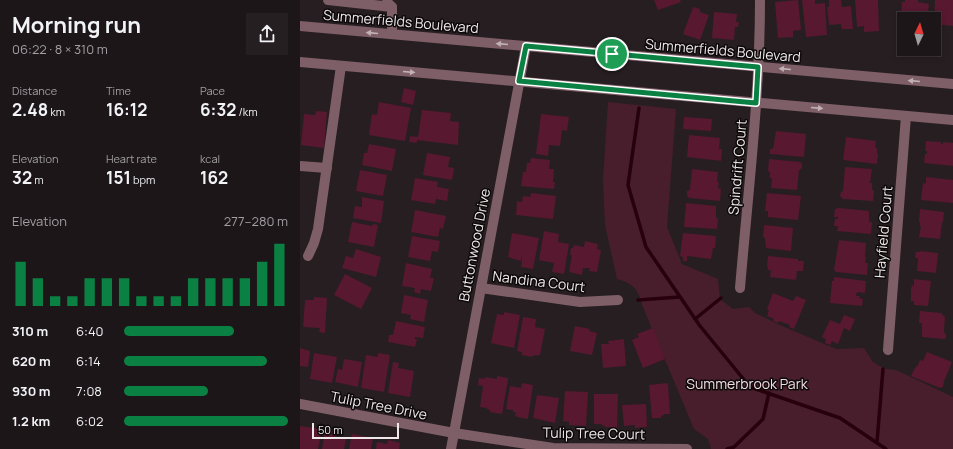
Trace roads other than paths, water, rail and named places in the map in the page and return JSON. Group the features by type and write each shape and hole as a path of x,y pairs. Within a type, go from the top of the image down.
{"street":[{"path":"328,0 389,3 392,34"},
{"name":"Spindrift Court","path":"740,288 756,103 760,42 760,0"},
{"name":"Summerfields Boulevard","path":"300,26 953,84"},
{"name":"Buttonwood Drive","path":"451,449 526,46"},
{"path":"300,62 953,120"},
{"path":"308,256 318,229 341,66"},
{"name":"Hayfield Court","path":"888,350 906,116"},
{"path":"300,166 327,168"},
{"name":"Nandina Court","path":"481,288 580,302 618,300"},
{"name":"Tulip Tree Drive","path":"300,404 454,433"},
{"name":"Tulip Tree Court","path":"454,433 553,448 687,449"}],"waterway":[{"path":"639,108 628,185 646,247 700,326 750,387 840,418 886,449"},
{"path":"638,300 679,297"},
{"path":"695,319 721,298"},
{"path":"877,442 883,369"},
{"path":"727,449 734,447 763,419 769,393"}],"park label":[{"name":"Summerbrook Park","path":"747,383"}]}
